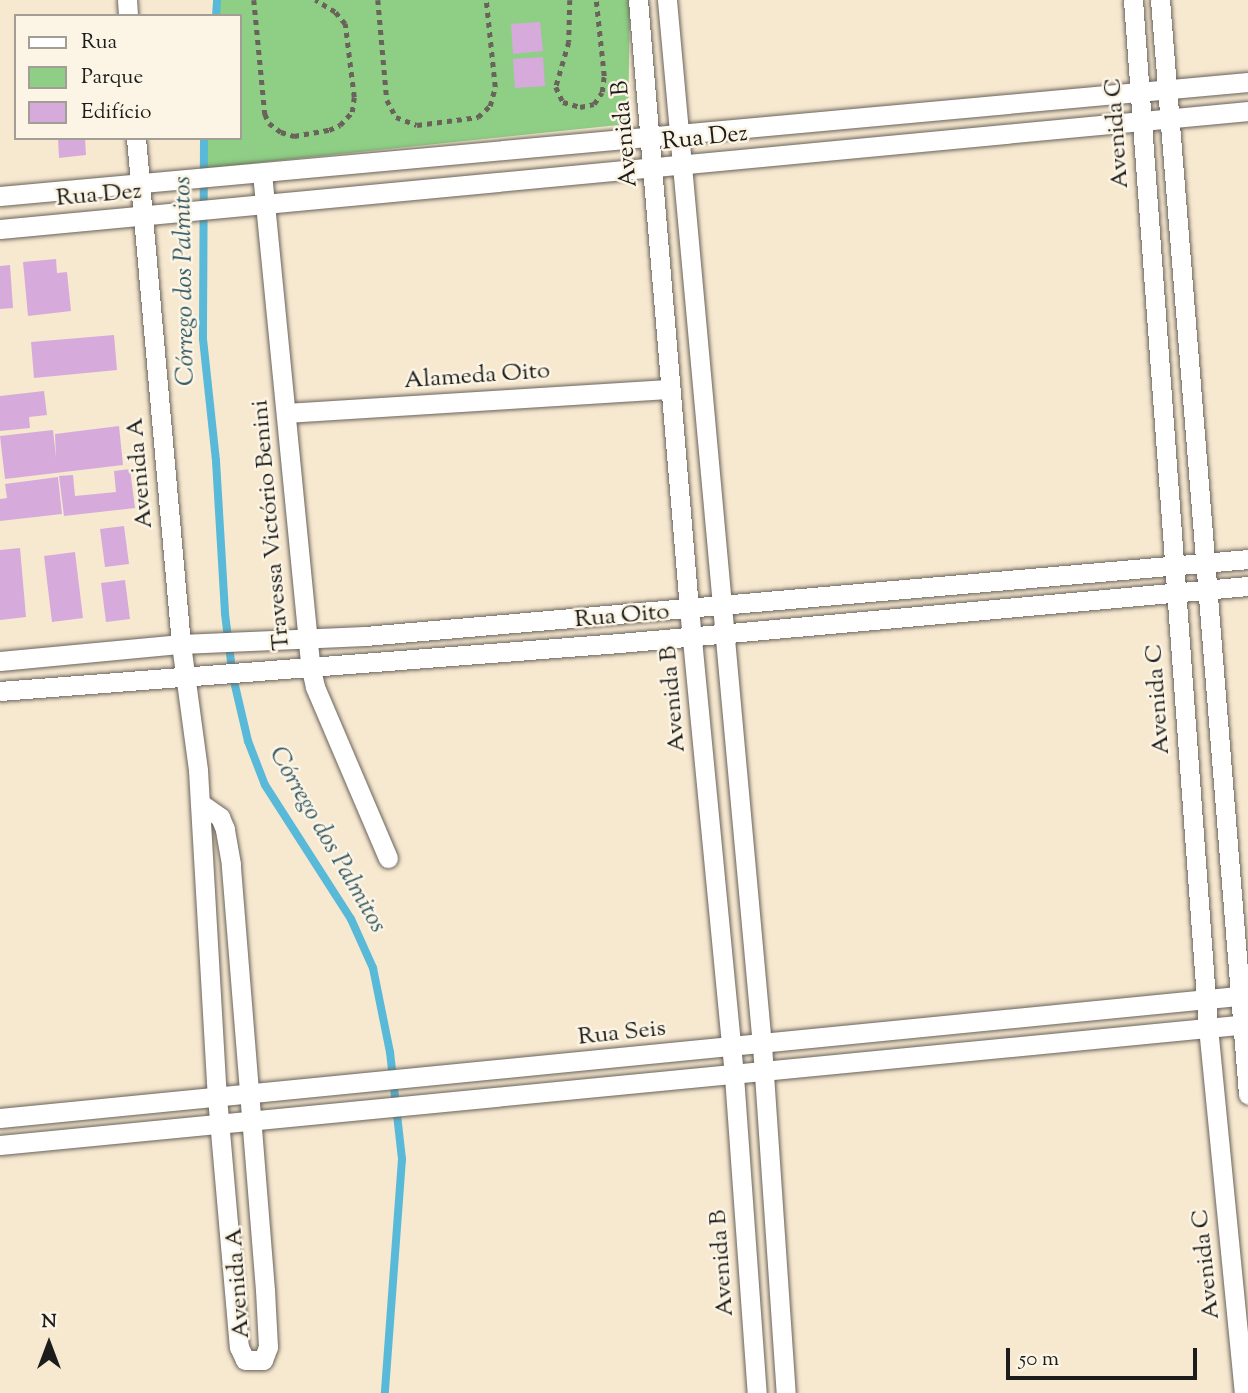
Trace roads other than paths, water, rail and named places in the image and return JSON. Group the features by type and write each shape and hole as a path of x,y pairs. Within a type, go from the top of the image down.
{"street":[{"name":"Avenida B","path":"638,0 689,608 732,1048 757,1393"},
{"path":"667,0 762,1045 786,1393"},
{"name":"Avenida C","path":"1133,0 1172,566 1206,999 1242,1310 1244,1393"},
{"path":"1160,0 1205,563 1245,995 1248,1094"},
{"name":"Rua Dez","path":"0,197 1248,82"},
{"name":"Rua Dez","path":"0,229 215,211 1248,111"},
{"name":"Avenida A","path":"136,140 181,644 187,675 200,803 217,1097 240,1353 245,1360 263,1360 267,1356 268,1347 266,1313 228,842 220,817 200,803"},
{"name":"Travessa Victório Benini","path":"262,173 287,413 305,638 310,666 315,687 388,858"},
{"name":"Alameda Oito","path":"287,413 670,389"},
{"name":"Rua Oito","path":"0,661 181,644 305,638 689,608 1248,559"},
{"name":"Rua Oito","path":"0,691 692,636 1248,586"},
{"name":"Rua Seis","path":"0,1118 732,1048 1245,995"},
{"path":"0,1145 426,1106 1245,1024"},
{"path":"753,1341 782,1339"}],"waterway":[{"name":"Córrego dos Palmitos","path":"216,14 217,0"},
{"name":"Córrego dos Palmitos","path":"204,140 203,339 216,461 225,614 233,677 248,741 265,785 351,919 373,968 390,1052 402,1159 385,1393"}]}
